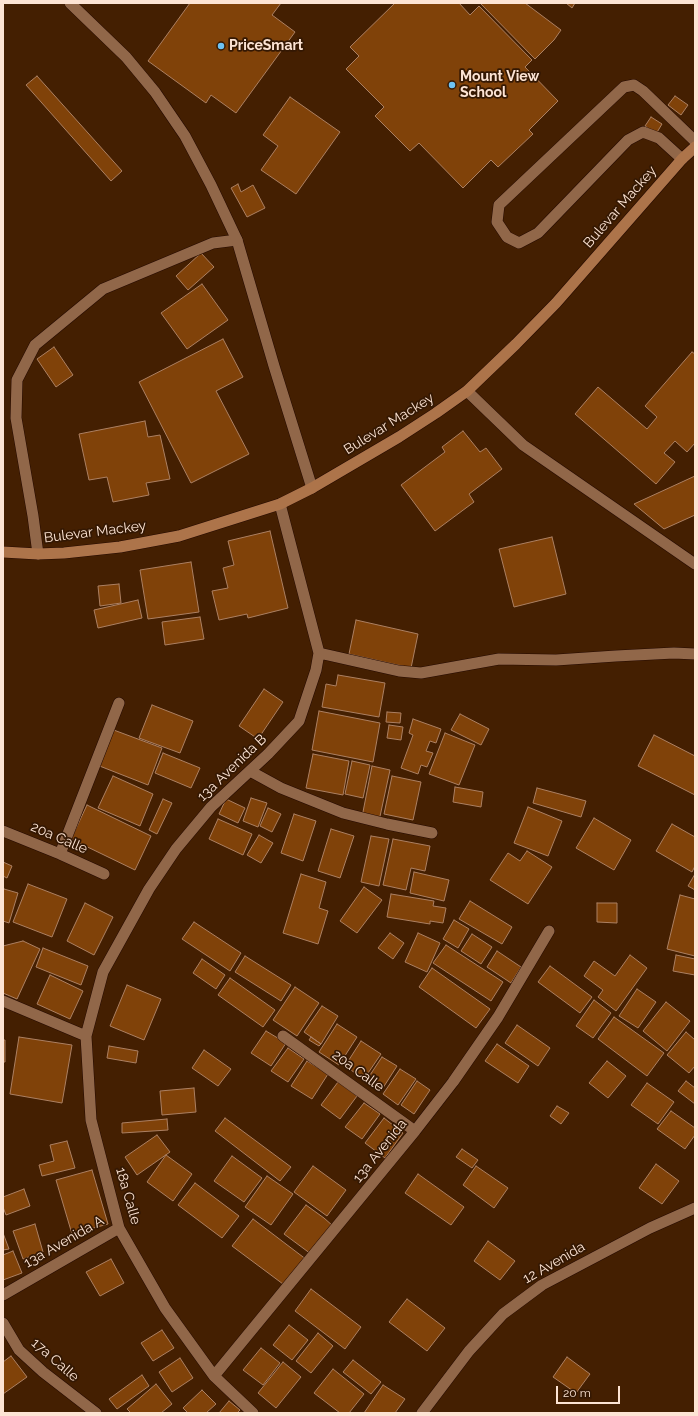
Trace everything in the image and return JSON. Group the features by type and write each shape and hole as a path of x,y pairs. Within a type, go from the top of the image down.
{"main road":[{"name":"Bulevar Mackey","path":"3,552 38,554 64,553 120,547 179,536 280,504 312,488 399,437 467,391 556,303 682,159 695,147"}],"street":[{"path":"70,3 126,57 155,92 185,136 211,184 238,240 274,366 312,488"},
{"path":"682,159 659,138 643,132 628,140 538,233 519,243 507,237 497,222 499,205 624,87 634,86 643,91 695,141"},
{"path":"38,554 16,418 17,380 35,345 103,289 213,243 238,240"},
{"path":"467,391 523,445 695,564"},
{"name":"13a Avenida B","path":"86,1036 103,972 149,889 176,849 211,807 250,771 299,721 316,670 319,653 280,504"},
{"path":"319,653 399,671 421,673 499,659 556,660 624,655 674,653 695,654"},
{"path":"60,854 119,704"},
{"path":"250,771 281,788 343,813 432,833"},
{"name":"20a Calle","path":"3,831 104,874"},
{"name":"13a Avenida","path":"214,1376 415,1131 453,1082 498,1017 549,931"},
{"path":"3,1001 86,1036"},
{"name":"18a Calle","path":"86,1036 92,1120 120,1228 165,1308 214,1376 253,1413"},
{"name":"20a Calle","path":"283,1036 415,1131"},
{"name":"12 Avenida","path":"422,1413 469,1351 503,1314 536,1289 650,1228 695,1208"},
{"name":"13a Avenida A","path":"3,1295 120,1228"},
{"name":"17a Calle","path":"3,1323 19,1350 42,1372 96,1413"}],"building":[{"name":"PriceSmart","path":"190,3 281,3 272,15 295,32 236,113 211,95 206,103 148,61"},
{"name":"Mount View School","path":"395,3 459,3 470,15 479,6 532,60 525,67 558,101 529,130 533,134 498,167 491,160 463,188 419,143 410,151 375,116 384,107 346,69 359,56 350,47"},
{"path":"525,3 561,30 554,40 535,59 481,4"},
{"path":"566,3 575,3 572,8"},
{"path":"37,76 122,171 111,181 26,85"},
{"path":"675,96 688,105 681,115 668,105"},
{"path":"290,97 340,132 296,194 261,170 278,146 263,135"},
{"path":"651,117 662,124 656,134 645,126"},
{"path":"238,184 241,192 253,185 265,208 247,217 231,188"},
{"path":"201,253 214,267 188,290 176,276"},
{"path":"202,284 228,320 187,349 161,313"},
{"path":"223,339 243,377 216,391 249,454 191,483 139,382"},
{"path":"54,347 73,375 56,387 37,359"},
{"path":"692,352 695,354 695,443 687,452 675,441 664,453 675,462 656,484 575,414 598,387 647,429 657,417 645,406"},
{"path":"145,421 148,437 160,435 170,479 146,483 149,495 113,502 107,477 89,480 79,434"},
{"path":"463,431 480,452 486,448 502,469 469,494 474,502 435,531 401,485 445,452 442,447"},
{"path":"695,476 695,515 664,529 634,504"},
{"path":"270,531 288,608 248,618 247,614 219,620 212,591 228,588 223,568 234,565 228,541"},
{"path":"552,537 566,594 514,607 499,549"},
{"path":"191,562 199,612 148,619 140,570"},
{"path":"119,584 121,603 100,606 98,586"},
{"path":"138,600 142,618 98,628 94,610"},
{"path":"200,617 204,639 165,645 162,622"},
{"path":"356,620 418,634 411,668 349,654"},
{"path":"338,675 385,683 379,717 322,707 326,684 336,686"},
{"path":"264,689 283,702 258,739 239,726"},
{"path":"152,705 193,721 180,753 139,738"},
{"path":"319,711 380,723 373,762 312,750"},
{"path":"387,712 401,713 400,723 386,722"},
{"path":"460,714 489,729 481,745 451,730"},
{"path":"413,719 441,729 436,743 430,741 426,751 433,753 427,767 421,765 418,774 401,768 413,735 409,733"},
{"path":"389,725 403,727 401,740 387,738"},
{"path":"111,729 162,748 148,785 97,765"},
{"path":"445,733 475,745 459,785 429,774"},
{"path":"654,735 695,756 695,795 638,766"},
{"path":"163,753 200,768 191,788 155,773"},
{"path":"313,754 349,761 343,795 306,788"},
{"path":"352,761 370,765 363,798 345,794"},
{"path":"372,766 390,770 379,821 362,817"},
{"path":"113,776 153,794 140,826 98,808"},
{"path":"392,776 421,782 413,820 384,814"},
{"path":"455,787 483,792 481,807 453,802"},
{"path":"537,788 586,801 581,817 533,803"},
{"path":"251,798 267,803 258,827 243,821"},
{"path":"163,799 172,803 157,834 149,830"},
{"path":"226,799 245,808 238,823 219,814"},
{"path":"87,805 151,836 135,870 71,839"},
{"path":"528,807 562,821 548,856 514,843"},
{"path":"268,808 281,814 272,832 260,826"},
{"path":"294,814 316,821 303,861 281,853"},
{"path":"594,818 631,840 614,870 576,848"},
{"path":"218,819 252,834 243,855 209,839"},
{"path":"672,824 695,837 695,866 692,872 656,851"},
{"path":"331,829 354,836 340,878 318,871"},
{"path":"259,835 273,843 261,863 247,855"},
{"path":"371,836 389,839 379,886 361,882"},
{"path":"393,839 430,846 425,871 411,868 406,890 383,885"},
{"path":"527,851 552,867 528,904 490,880 508,853 520,861"},
{"path":"3,862 12,866 7,878 3,876"},
{"path":"414,872 449,880 444,901 410,893"},
{"path":"301,874 326,882 319,908 328,911 318,944 283,933"},
{"path":"695,874 695,890 688,886"},
{"path":"28,884 67,899 52,937 13,922"},
{"path":"364,887 382,900 357,933 340,921"},
{"path":"4,889 18,893 9,923 3,921"},
{"path":"391,894 434,901 433,906 446,908 443,923 430,921 430,924 387,917"},
{"path":"680,895 695,899 695,956 667,949"},
{"path":"470,901 512,927 502,944 459,919"},
{"path":"85,903 113,917 94,955 67,941"},
{"path":"597,903 617,903 617,923 597,922"},
{"path":"454,920 469,929 458,948 443,939"},
{"path":"194,922 241,953 230,971 182,939"},
{"path":"390,933 404,943 393,959 378,948"},
{"path":"418,933 440,943 427,972 405,962"},
{"path":"472,934 492,947 481,964 461,951"},
{"path":"23,941 40,949 17,999 3,993 3,946"},
{"path":"446,945 503,982 491,1001 433,963"},
{"path":"43,948 88,966 81,985 36,967"},
{"path":"497,951 521,967 511,983 487,967"},
{"path":"630,955 647,968 616,1011 598,997 603,990 584,976 594,961 615,976"},
{"path":"676,955 695,959 695,975 673,971"},
{"path":"245,956 291,985 281,1001 235,972"},
{"path":"202,959 225,975 216,989 193,973"},
{"path":"550,966 592,997 580,1013 538,982"},
{"path":"432,968 490,1009 476,1028 419,987"},
{"path":"50,975 83,991 70,1019 37,1004"},
{"path":"230,978 275,1010 263,1027 218,995"},
{"path":"127,985 161,999 144,1040 110,1026"},
{"path":"295,987 319,1003 297,1036 273,1020"},
{"path":"637,989 656,1002 638,1028 619,1016"},
{"path":"594,1000 611,1013 593,1038 576,1026"},
{"path":"666,1002 690,1021 667,1051 643,1031"},
{"path":"322,1006 338,1016 321,1044 304,1032"},
{"path":"614,1017 664,1053 647,1076 598,1039"},
{"path":"337,1024 357,1037 339,1065 319,1052"},
{"path":"517,1025 550,1048 538,1066 505,1043"},
{"path":"266,1031 286,1043 271,1066 251,1053"},
{"path":"686,1032 695,1040 695,1066 689,1073 667,1055"},
{"path":"19,1037 72,1045 62,1103 10,1094"},
{"path":"311,1037 321,1044 319,1046 309,1040"},
{"path":"3,1040 5,1040 5,1062 3,1062"},
{"path":"361,1041 381,1054 364,1079 345,1066"},
{"path":"497,1044 529,1066 518,1083 485,1061"},
{"path":"109,1046 138,1051 136,1063 107,1058"},
{"path":"288,1048 304,1059 288,1082 271,1071"},
{"path":"204,1050 231,1069 218,1086 192,1068"},
{"path":"382,1057 397,1066 381,1091 366,1081"},
{"path":"307,1061 328,1074 312,1099 291,1086"},
{"path":"607,1061 626,1076 608,1098 589,1083"},
{"path":"400,1069 416,1079 398,1105 383,1094"},
{"path":"417,1081 430,1090 414,1114 401,1105"},
{"path":"686,1081 695,1088 695,1104 678,1091"},
{"path":"338,1082 357,1096 340,1119 321,1105"},
{"path":"647,1083 674,1102 658,1124 631,1105"},
{"path":"194,1088 196,1112 162,1115 160,1091"},
{"path":"364,1103 380,1114 362,1139 345,1127"},
{"path":"557,1106 569,1113 561,1124 550,1116"},
{"path":"671,1111 695,1128 695,1135 685,1149 657,1129"},
{"path":"225,1118 291,1167 280,1181 215,1131"},
{"path":"384,1118 403,1133 385,1158 365,1143"},
{"path":"167,1119 168,1130 122,1133 122,1123"},
{"path":"157,1135 170,1152 137,1175 125,1157"},
{"path":"67,1141 75,1168 42,1176 39,1165 54,1161 50,1145"},
{"path":"462,1149 478,1160 472,1168 456,1157"},
{"path":"166,1155 192,1174 173,1201 147,1182"},
{"path":"232,1156 262,1178 244,1202 214,1181"},
{"path":"656,1164 679,1181 662,1204 639,1188"},
{"path":"313,1166 346,1190 327,1216 294,1192"},
{"path":"476,1166 508,1188 494,1208 463,1185"},
{"path":"92,1170 108,1224 72,1234 56,1180"},
{"path":"418,1174 464,1207 451,1225 405,1193"},
{"path":"267,1176 293,1194 271,1225 245,1207"},
{"path":"195,1183 239,1216 222,1238 178,1205"},
{"path":"24,1189 30,1206 6,1215 3,1207 3,1197"},
{"path":"306,1205 333,1226 311,1254 284,1234"},
{"path":"253,1219 307,1260 287,1287 232,1246"},
{"path":"35,1224 43,1252 23,1259 13,1231"},
{"path":"3,1233 9,1249 3,1250"},
{"path":"488,1241 515,1261 500,1280 474,1261"},
{"path":"13,1251 22,1273 3,1280 3,1255"},
{"path":"111,1259 124,1283 100,1296 86,1272"},
{"path":"311,1289 361,1327 345,1349 295,1311"},
{"path":"407,1299 445,1328 427,1351 389,1322"},
{"path":"289,1325 308,1340 292,1360 273,1345"},
{"path":"162,1330 174,1348 153,1361 141,1343"},
{"path":"318,1333 333,1346 311,1373 296,1361"},
{"path":"261,1348 280,1363 263,1385 243,1370"},
{"path":"11,1356 27,1377 3,1394 3,1362"},
{"path":"567,1357 590,1374 576,1393 553,1377"},
{"path":"180,1358 193,1378 172,1392 159,1372"},
{"path":"353,1360 381,1382 371,1394 343,1372"},
{"path":"283,1362 301,1377 276,1408 258,1393"},
{"path":"333,1369 364,1394 349,1413 340,1413 314,1393"},
{"path":"142,1375 149,1386 117,1409 109,1399"},
{"path":"156,1384 172,1404 161,1413 131,1413 127,1409"},
{"path":"383,1385 405,1399 395,1413 364,1413"},
{"path":"202,1390 216,1404 206,1413 188,1413 183,1408"},
{"path":"229,1401 240,1410 237,1413 219,1413"}],"place":[{"name":"PriceSmart","path":"221,46"},
{"name":"Mount View School","path":"452,85"}]}
